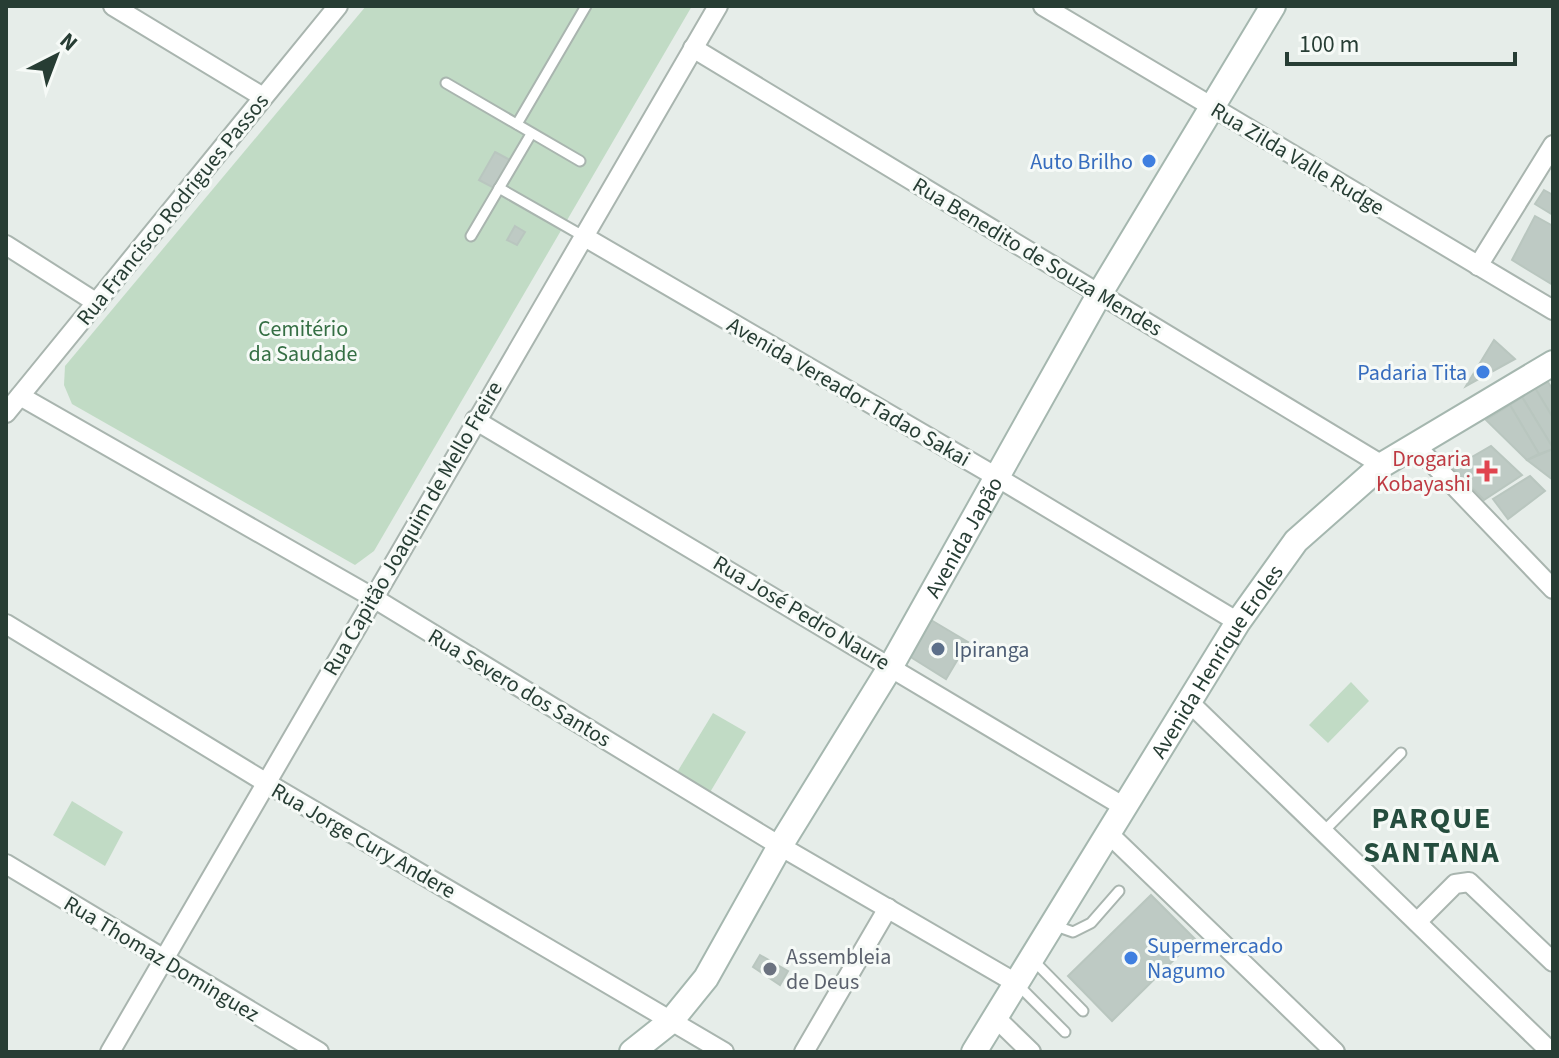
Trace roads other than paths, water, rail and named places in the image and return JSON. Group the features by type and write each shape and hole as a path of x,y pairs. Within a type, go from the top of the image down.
{"main road":[{"name":"Avenida Japão","path":"632,1052 671,1021 706,978 780,846 891,666 1100,293 1273,6"},
{"name":"Avenida Henrique Eroles","path":"974,1052 1238,622 1296,541 1382,465 1553,363"}],"street":[{"path":"113,6 263,97"},
{"name":"Rua Francisco Rodrigues Passos","path":"6,413 338,6"},
{"name":"Rua Capitão Joaquim de Mello Freire","path":"110,1052 718,6"},
{"name":"Rua Zilda Valle Rudge","path":"1043,6 1553,310"},
{"name":"Rua Benedito de Souza Mendes","path":"693,48 1382,465"},
{"path":"1478,266 1553,145"},
{"name":"Avenida Vereador Tadao Sakai","path":"583,236 995,476 1238,622"},
{"path":"6,245 97,303"},
{"name":"Rua Severo dos Santos","path":"20,396 372,597 780,846 1016,983"},
{"name":"Rua José Pedro Naure","path":"475,420 1126,808"},
{"path":"1415,445 1553,589"},
{"name":"Rua Jorge Cury Andere","path":"6,624 265,782 724,1052"},
{"path":"1190,703 1551,1052"},
{"path":"1110,835 1335,1052"},
{"name":"Rua Thomaz Dominguez","path":"6,864 319,1052"},
{"path":"1417,922 1455,884 1469,882 1553,962"},
{"path":"804,1052 888,908"},
{"path":"996,1018 1031,1052"}],"lane":[{"path":"517,124 586,6"},
{"path":"446,83 580,161"},
{"path":"471,236 531,134"},
{"path":"499,188 583,236"},
{"path":"1323,832 1401,753"},
{"path":"1053,925 1073,932 1091,923 1119,891"},
{"path":"1032,959 1083,1011"},
{"path":"1016,983 1065,1032"}],"place":[{"name":"Auto Brilho","path":"1149,161"},
{"name":"Padaria Tita","path":"1483,372"},
{"name":"Drogaria Kobayashi","path":"1487,471"},
{"name":"Ipiranga","path":"938,649"},
{"name":"Supermercado Nagumo","path":"1131,958"},
{"name":"Assembleia de Deus","path":"770,969"}],"district":[{"name":"PARQUE SANTANA","path":"1432,835"}],"park label":[{"name":"Cemitério da Saudade","path":"303,340"}]}
